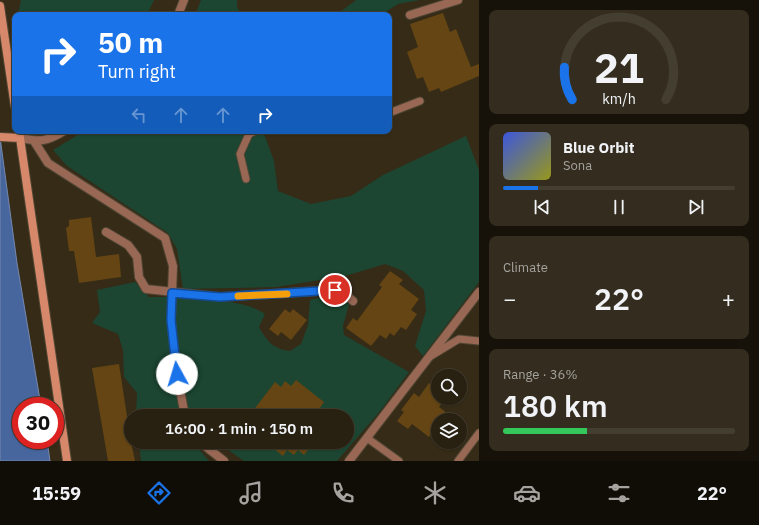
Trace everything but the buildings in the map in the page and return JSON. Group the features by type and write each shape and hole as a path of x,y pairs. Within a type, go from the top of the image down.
{"street":[{"path":"179,12 184,0"},
{"path":"410,15 458,0"},
{"path":"0,6 12,87"},
{"path":"0,137 19,135 34,141 50,140 59,134"},
{"path":"19,135 67,461"},
{"path":"34,141 48,163 165,238 173,266 171,320 177,374 184,409"},
{"path":"106,232 128,246 137,256 139,277 146,289 220,297 335,290 345,294 353,300"},
{"path":"349,461 479,292"},
{"path":"209,449 224,461"}],"lane":[{"path":"392,112 420,101"},
{"path":"246,179 240,154 249,134"},
{"path":"428,358 459,339 479,340"},
{"path":"458,461 479,433"},
{"path":"367,438 399,461"}],"green space":[{"path":"21,0 154,0 148,12 19,12"},
{"path":"201,0 237,0 237,7 240,12 196,12"},
{"path":"356,0 420,0 398,4 386,12 340,12"},
{"path":"79,134 264,134 274,161 278,191 311,204 351,196 383,175 466,136 479,170 479,282 423,356 415,346 426,311 424,290 403,271 385,264 345,276 276,287 183,289 177,249 168,233 67,166 53,150"},
{"path":"135,282 149,297 210,299 255,308 265,314 259,327 271,344 290,351 301,344 308,325 310,300 326,296 335,296 349,304 343,326 344,335 409,372 381,410 354,441 354,409 136,409 137,393 124,377 123,350 118,334 92,323 100,312 97,290"},
{"path":"140,449 199,449 209,461 141,461"},
{"path":"227,449 347,449 337,461 244,461"}],"water":[{"path":"0,137 17,263 39,397 12,397 12,449 48,449 50,461 0,461"}],"slow traffic":[{"path":"238,296 287,294"}],"route":[{"path":"177,374 171,320 172,293 220,297 335,290"}]}
